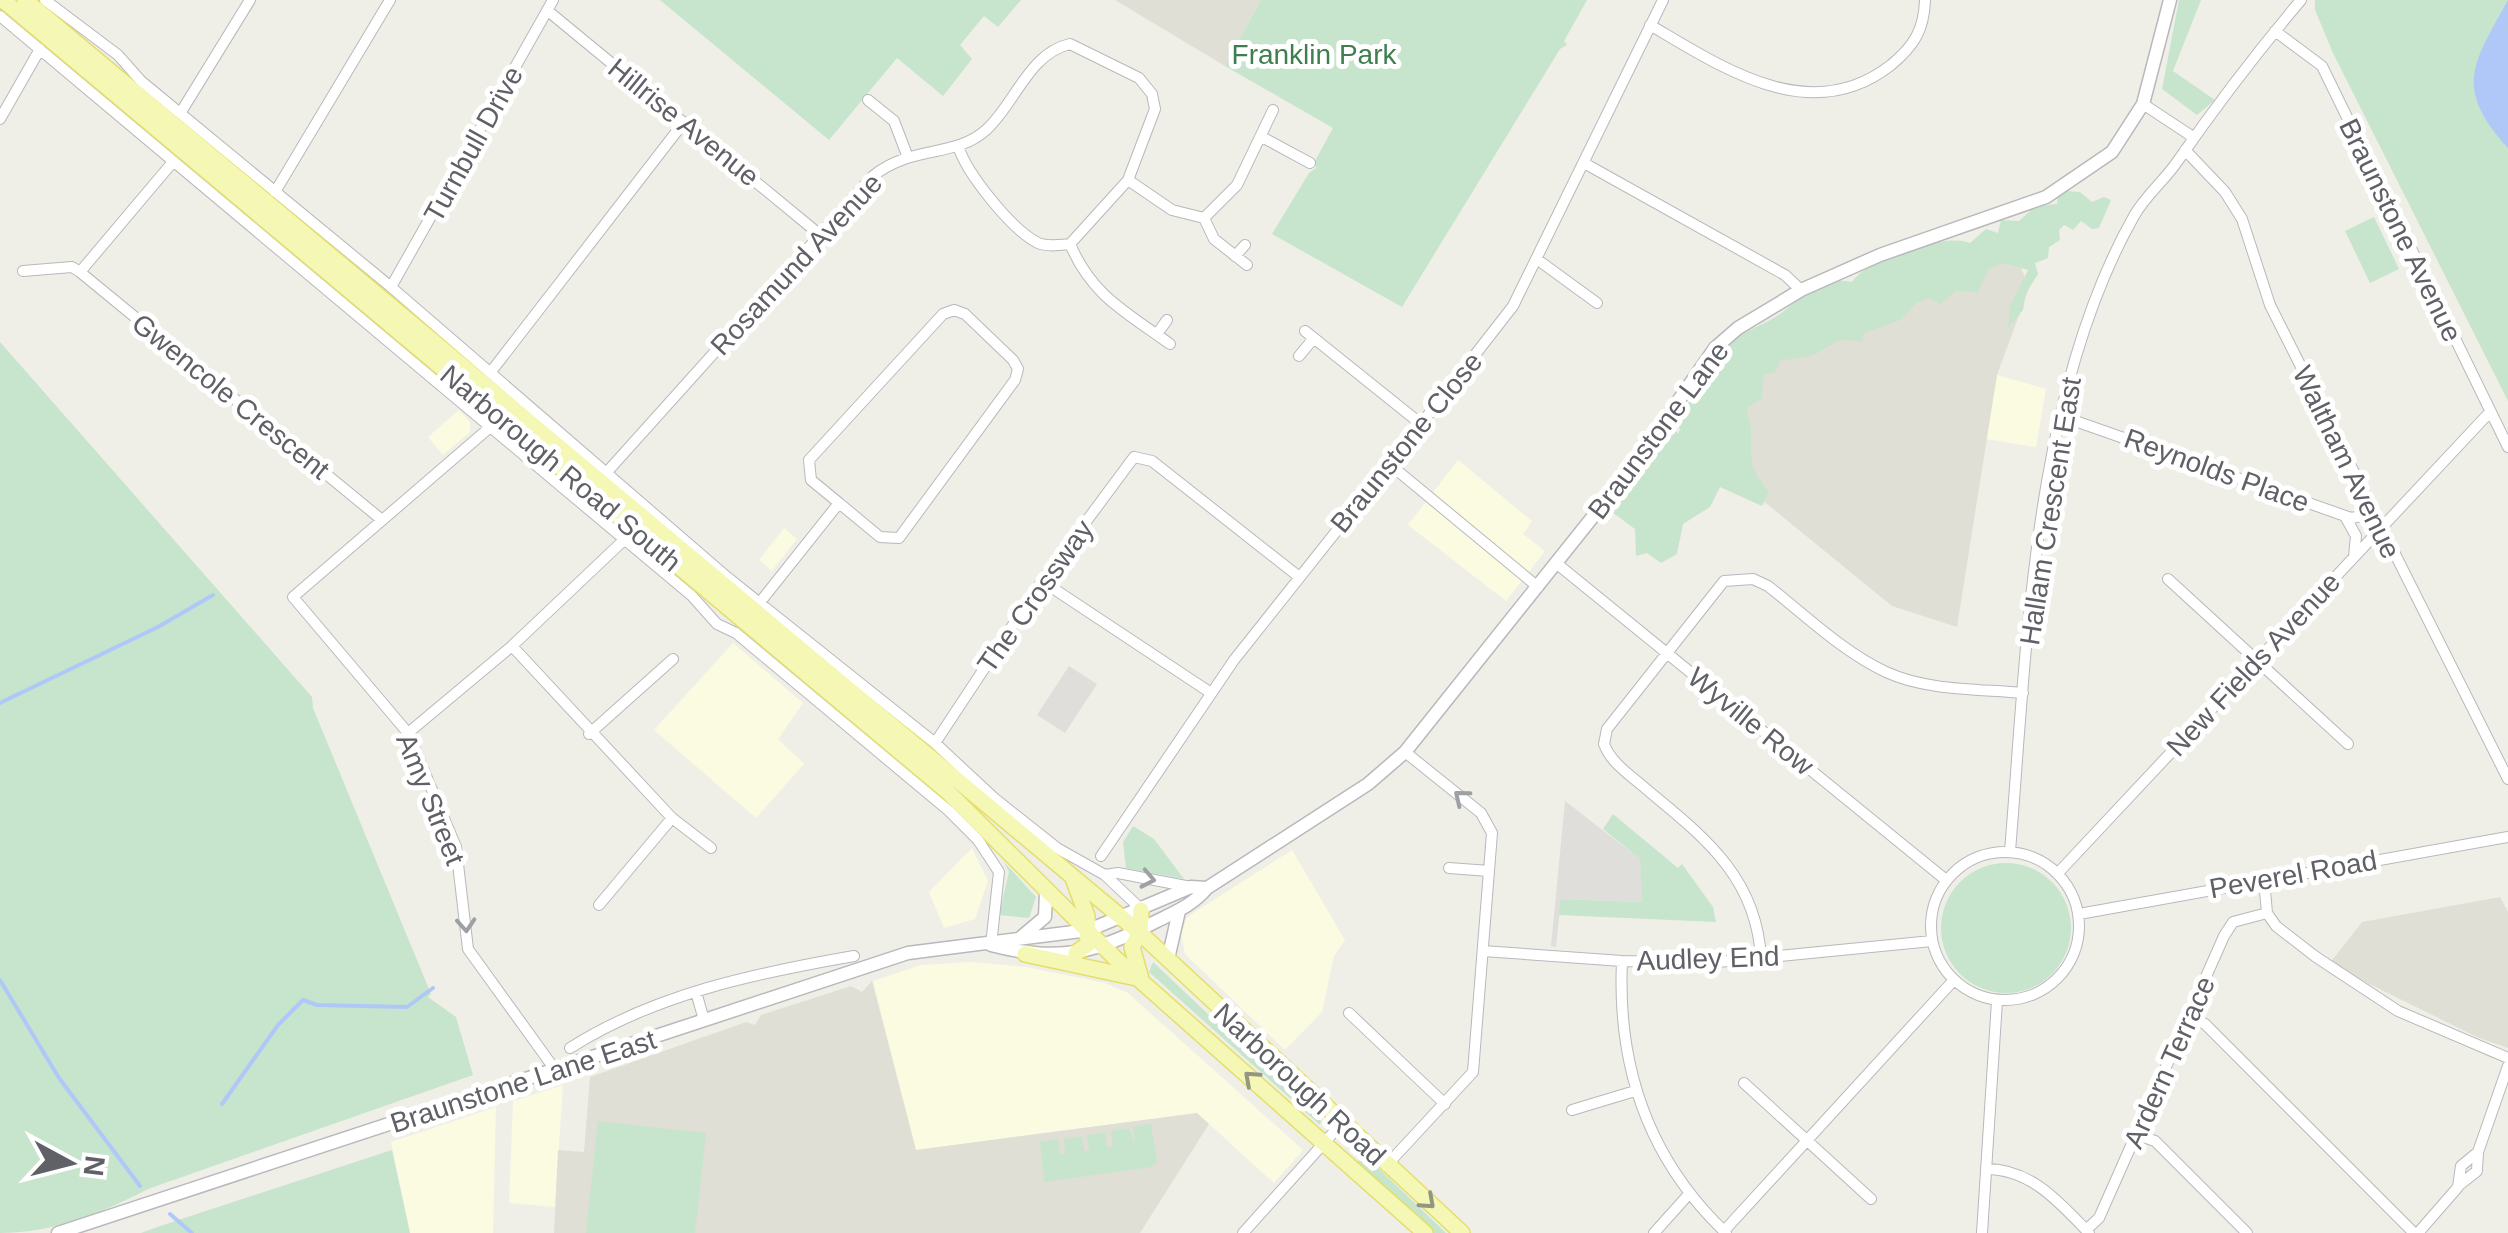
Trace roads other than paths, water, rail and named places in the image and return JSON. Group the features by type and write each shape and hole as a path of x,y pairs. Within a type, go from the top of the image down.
{"main road":[{"name":"Narborough Road South","path":"3,0 948,792 1046,893 1108,948"},
{"name":"Narborough Road South","path":"25,0 1074,881 1122,918 1147,928"},
{"path":"1074,881 1089,930 1088,944 1076,952"},
{"path":"1141,910 1147,928 1132,951 1141,979"},
{"name":"Narborough Road","path":"1147,928 1168,960 1462,1233"},
{"path":"1021,946 1141,979"},
{"name":"Narborough Road","path":"1108,948 1425,1233"}],"street":[{"name":"Narborough Road South","path":"45,0 118,55 180,112 761,602 935,743 1004,805 1047,840 1105,875 1141,910"},
{"path":"180,112 250,0"},
{"path":"275,192 390,0"},
{"name":"Braunstone Close","path":"1100,856 1211,693 1298,576 1381,474 1393,467 1393,460 1513,306 1663,0"},
{"path":"1650,25 1756,83 1787,92 1821,93 1880,73 1906,52 1920,32 1925,0"},
{"name":"Braunstone Lane","path":"1147,928 1368,784 1405,752 1631,468 1715,348 1763,311 1800,290 1880,255 2046,197 2112,152 2143,104 2170,0"},
{"name":"Hallam Crescent East","path":"2010,851 2040,537 2060,416 2080,340 2102,280 2136,212 2301,0"},
{"name":"Hillrise Avenue","path":"550,5 819,234"},
{"name":"Turnbull Drive","path":"390,287 550,5"},
{"name":"Narborough Road South","path":"0,16 978,840 999,872 990,944"},
{"name":"Braunstone Avenue","path":"2274,31 2322,66 2508,447"},
{"name":"Rosamund Avenue","path":"607,472 873,176 908,154 958,146 984,132 1048,52 1070,44 1139,78 1152,94 1155,110 1146,142 1128,180 1070,244"},
{"path":"0,119 40,50"},
{"path":"868,100 894,121 908,154"},
{"path":"2143,104 2193,138"},
{"path":"1204,218 1236,185 1273,110"},
{"path":"490,373 684,122"},
{"path":"1262,136 1310,162"},
{"path":"958,146 974,182 1030,236 1051,246 1070,244 1082,272 1098,292 1170,344"},
{"name":"Waltham Avenue","path":"2185,150 2225,192 2242,219 2270,305 2508,779"},
{"path":"23,271 72,266 80,272 172,163"},
{"path":"1584,163 1785,275 1800,290"},
{"path":"1128,180 1172,210 1204,218"},
{"path":"1204,218 1214,240 1246,265"},
{"path":"1235,256 1245,245"},
{"path":"1538,260 1596,304"},
{"name":"Gwencole Crescent","path":"80,272 382,520"},
{"path":"954,310 964,314 1014,360 1018,369 1015,380 899,538 880,537 840,503 811,480 809,460 943,314 954,310"},
{"path":"1157,334 1166,320"},
{"path":"1298,356 1309,335 1421,424"},
{"name":"New Fields Avenue","path":"2058,873 2490,412"},
{"name":"Reynolds Place","path":"2060,416 2343,515 2362,519 2373,514"},
{"path":"382,520 488,429"},
{"name":"The Crossway","path":"935,743 1042,582 1130,461 1140,456 1152,461 1298,576"},
{"path":"1393,467 1538,587"},
{"path":"761,602 840,503"},
{"path":"2343,515 2356,536 2354,558"},
{"name":"Amy Street","path":"382,520 293,597 408,733 456,846 468,949 556,1071"},
{"path":"408,733 512,646 624,540"},
{"name":"Wyville Row","path":"1556,562 1946,880"},
{"path":"1761,959 1754,909 1731,866 1717,848 1620,767 1604,744 1607,729 1724,580 1752,578 1889,674 1924,683 2023,693"},
{"path":"2168,580 2348,744"},
{"path":"1042,582 1211,693"},
{"path":"512,646 589,734 672,818 712,848"},
{"path":"589,734 673,658"},
{"path":"1386,1166 1470,1078 1489,871 1489,821 1405,752"},
{"name":"Narborough Road South","path":"1004,805 1022,836"},
{"path":"599,905 672,818"},
{"name":"Peverel Road","path":"2079,914 2508,837"},
{"path":"2010,851 2035,858 2058,873 2079,914 2078,944 2063,974 2032,996 1997,1001 1974,994 1954,980 1939,962 1932,941 1937,896 1946,880 1970,860 2010,851"},
{"path":"1449,868 1489,871"},
{"name":"Narborough Road South","path":"1105,875 1118,873 1191,888"},
{"path":"2264,879 2267,913 2276,926 2316,957 2398,1012 2508,1058"},
{"path":"1122,918 1191,888 1207,888"},
{"path":"1021,946 1045,917 1046,893"},
{"path":"1168,960 1178,911"},
{"name":"Ardern Terrace","path":"2087,1232 2100,1218 2233,922 2267,913"},
{"name":"Braunstone Lane East","path":"1021,946 1122,918"},
{"name":"Braunstone Lane East","path":"58,1233 908,953 990,944 1076,952 1108,948 1147,928"},
{"name":"Audley End","path":"1483,951 1622,961 1761,959 1932,941"},
{"path":"570,1048 620,1018 696,992 854,956"},
{"path":"1622,961 1622,1032 1648,1128 1688,1194 1725,1232 1954,980"},
{"path":"696,992 704,1020"},
{"path":"1982,1233 1997,1001"},
{"path":"1349,1014 1445,1104"},
{"path":"2190,1016 2205,1024 2416,1233 2477,1172 2478,1152 2508,1066"},
{"path":"1744,1083 1871,1200"},
{"path":"1572,1110 1635,1090"},
{"path":"1243,1233 1342,1124"},
{"path":"2138,1134 2156,1141 2247,1233"},
{"path":"1986,1169 2006,1169 2031,1178 2087,1232"},
{"path":"1654,1233 1688,1194"}],"water":[{"path":"2508,0 2508,148 2480,108 2474,75"}],"waterway":[{"path":"0,703 158,627 213,595"},
{"path":"0,980 59,1078 140,1186"},
{"path":"222,1104 278,1025 303,1000 317,1005 407,1007 433,988"},
{"path":"170,1214 192,1233"}],"park label":[{"name":"Franklin Park","path":"1314,54"}]}
